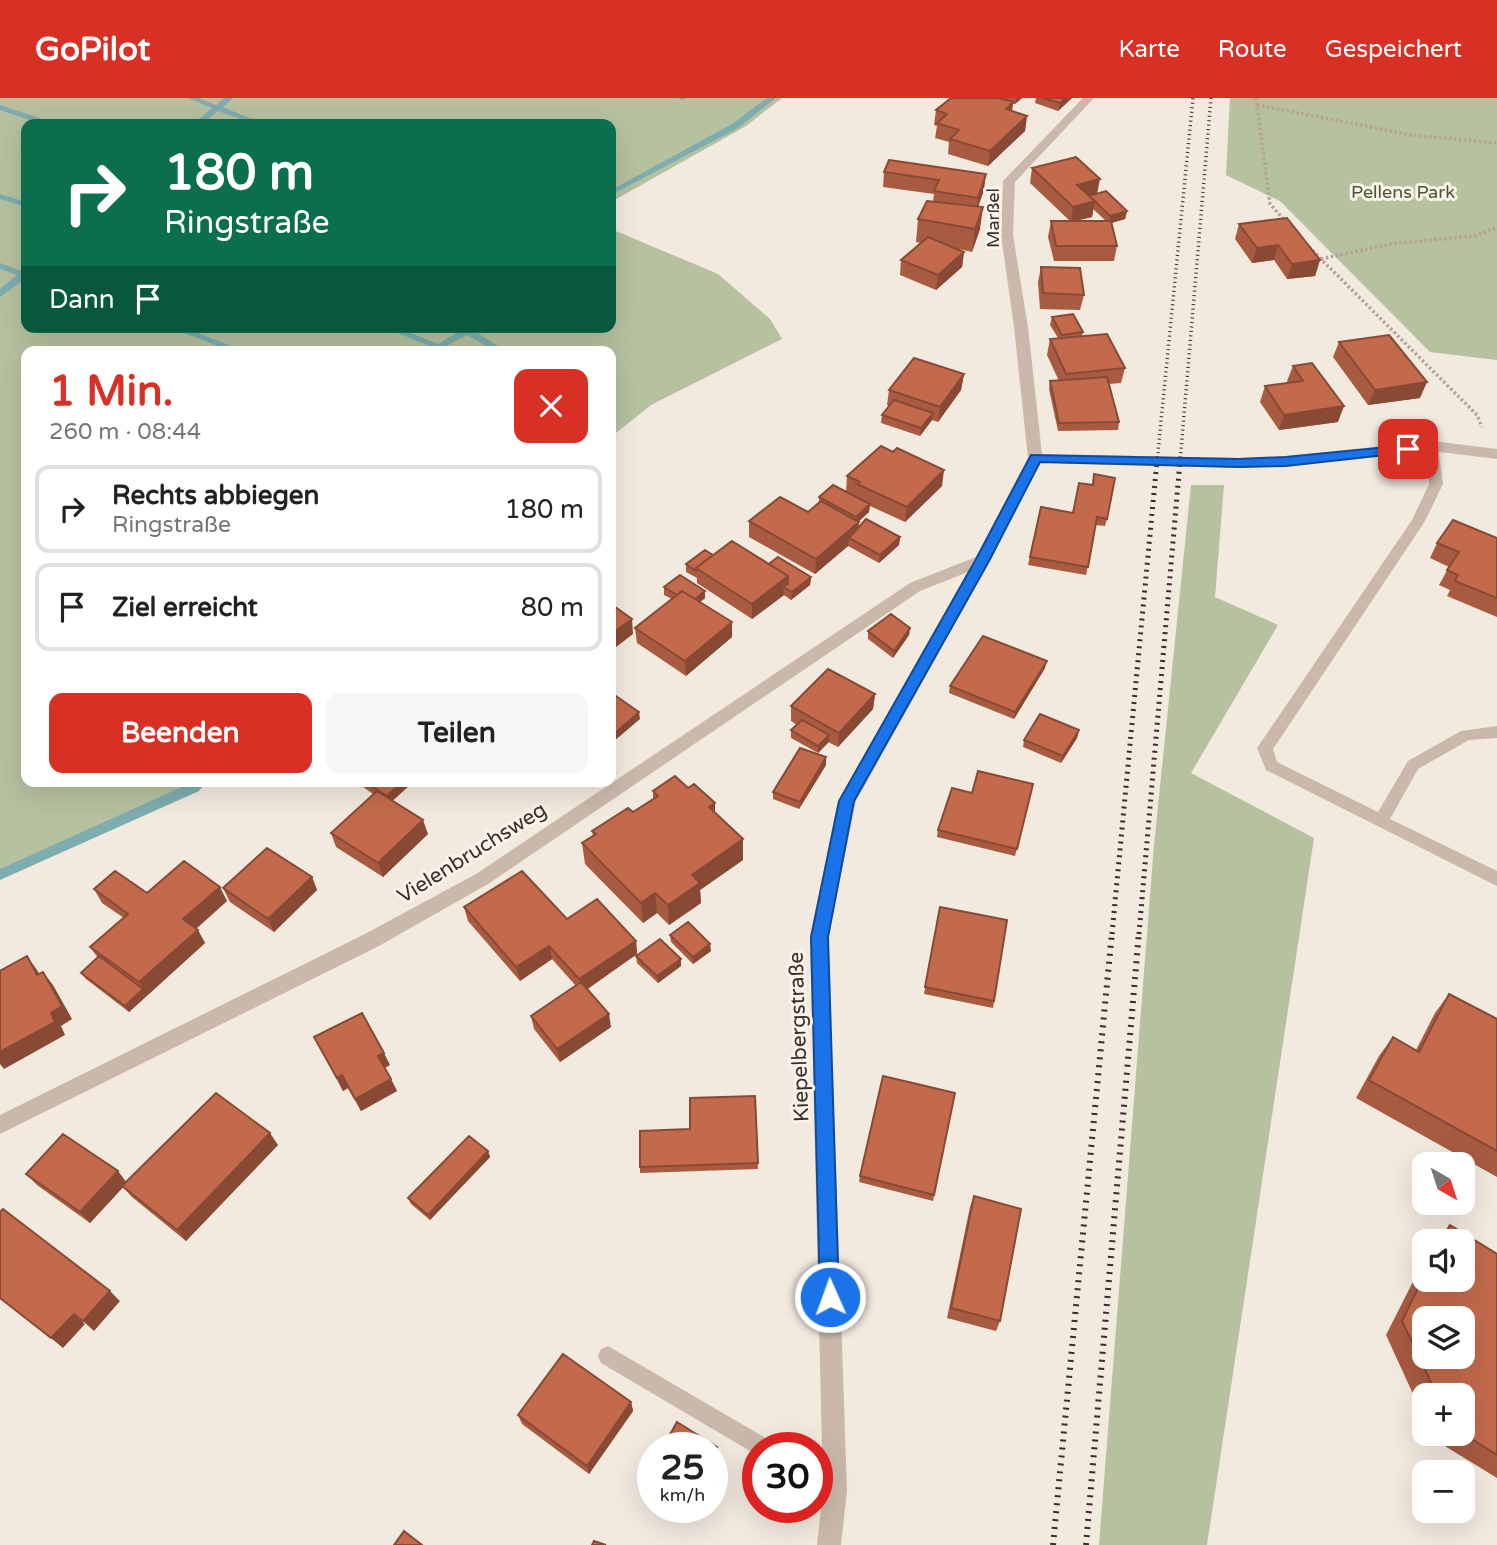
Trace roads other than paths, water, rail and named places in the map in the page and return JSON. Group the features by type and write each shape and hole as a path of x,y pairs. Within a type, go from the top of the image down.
{"street":[{"name":"Marßel","path":"1035,458 1021,327 1007,234 1009,181 1089,98"},
{"path":"1035,458 1239,463 1286,461 1432,446 1496,453"},
{"name":"Kiepelbergstraße","path":"825,1432 820,937 847,801 982,561 1035,458"},
{"name":"Vielenbruchsweg","path":"0,1125 358,947 482,879 915,587 982,561"},
{"name":"Kiepelbergstraße","path":"828,1523 829,1545"}],"lane":[{"path":"1432,446 1436,484 1418,521 1265,748 1271,766 1497,879"},
{"path":"1381,821 1413,765 1466,735 1497,732"},
{"path":"608,1356 742,1435"}],"waterway":[{"path":"192,98 217,108"},
{"path":"217,108 229,98"},
{"path":"616,190 735,126 772,98"},
{"path":"0,107 34,119"},
{"path":"204,119 217,108"},
{"path":"217,108 247,119"},
{"path":"0,196 21,203"},
{"path":"0,266 21,273"},
{"path":"0,294 21,276"},
{"path":"190,333 226,346"},
{"path":"403,333 436,346"},
{"path":"441,346 464,333"},
{"path":"470,333 493,346"},
{"path":"0,875 196,787"}],"railway":[{"path":"1157,462 1193,98"},
{"path":"1180,462 1211,98"},
{"path":"1112,934 1157,461"},
{"path":"1139,934 1180,461"},
{"path":"1053,1545 1112,932"},
{"path":"1086,1545 1139,932"}],"park label":[{"name":"Pellens Park","path":"1403,192"}]}
